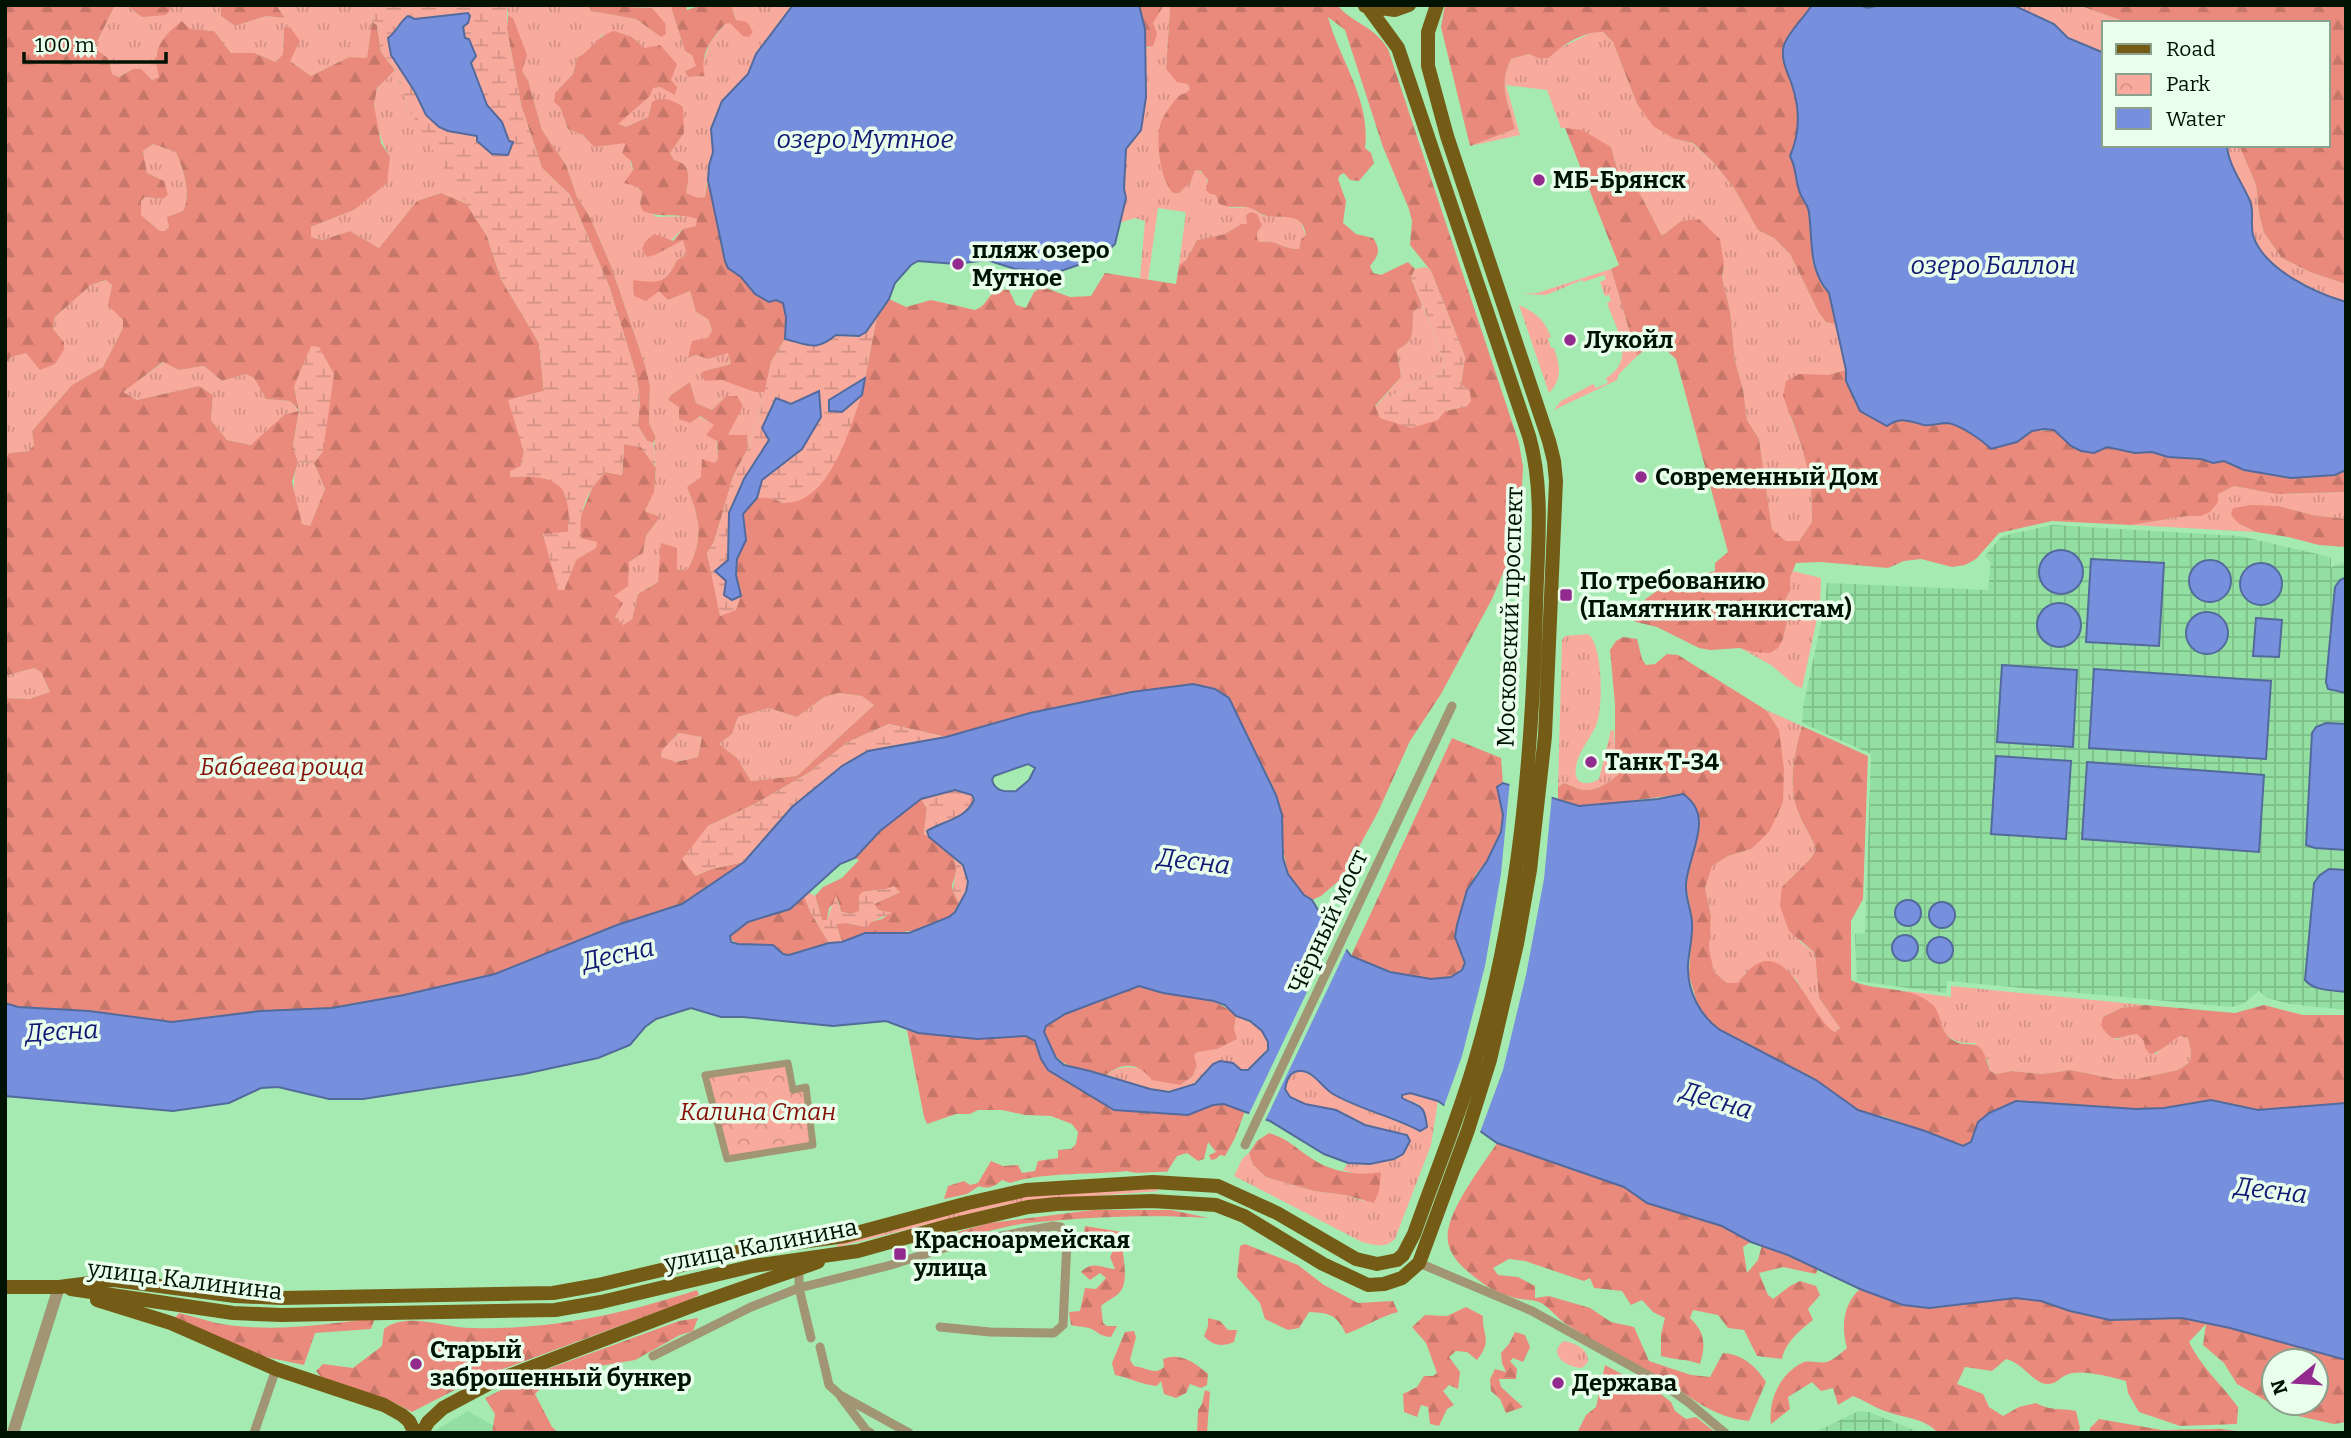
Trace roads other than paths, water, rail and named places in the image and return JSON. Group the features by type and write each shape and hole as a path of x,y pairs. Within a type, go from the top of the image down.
{"main road":[{"path":"1366,6 1395,10 1409,5"},
{"name":"Московский проспект","path":"1419,1263 1468,1130 1497,1031 1517,944 1530,870 1556,470 1545,429 1447,136 1428,65 1428,32 1437,5"},
{"name":"Московский проспект","path":"1366,6 1398,48 1534,452 1539,508 1538,736 1517,869 1477,1056 1411,1239"},
{"name":"улица Калинина","path":"5,1287 59,1287 114,1280 224,1294 281,1298 553,1293 750,1249 845,1236 1012,1193 1056,1187 1153,1182 1218,1186 1257,1203 1363,1261 1377,1264 1397,1261 1411,1239"},
{"name":"улица Калинина","path":"59,1287 233,1312 268,1314 539,1311 601,1301 753,1266 831,1256 1028,1207 1152,1202 1216,1205 1244,1216 1323,1264 1352,1280 1368,1285 1384,1284 1402,1278 1419,1263"},
{"path":"422,1433 428,1422 443,1408 490,1383 831,1256"},
{"path":"59,1287 171,1324 276,1369 384,1405 409,1421 415,1433"}],"street":[{"name":"Чёрный мост","path":"1246,1142 1452,706"},
{"path":"788,1063 793,1090 806,1087 813,1145 727,1159 705,1075 788,1063"},
{"path":"653,1356 751,1307 799,1288 891,1265 954,1245 1053,1226 1061,1227 1067,1241 1063,1325 1054,1334 940,1327"},
{"path":"1419,1263 1532,1311 1660,1382 1725,1433"},
{"path":"799,1270 799,1288 811,1338"},
{"path":"13,1433 59,1287"},
{"path":"820,1347 829,1385 871,1433"},
{"path":"254,1433 276,1369"},
{"path":"840,1395 909,1433"}],"water":[{"name":"озеро Мутное","path":"793,5 1139,5 1145,29 1146,97 1141,130 1126,149 1126,198 1115,244 1101,257 1058,272 1015,269 987,260 956,264 918,261 895,283 889,299 866,332 859,336 836,335 823,344 812,346 785,339 786,317 783,303 776,300 769,302 755,294 741,277 728,268 708,180 713,152 711,129 722,101 748,74 756,54"},
{"name":"озеро Баллон","path":"1812,5 1860,5 1867,8 1881,5 2013,5 2054,24 2068,38 2102,52 2102,147 2227,147 2250,201 2254,238 2260,250 2293,279 2346,302 2346,470 2335,475 2291,478 2244,470 2224,461 2213,463 2201,459 2168,457 2152,452 2135,453 2107,447 2094,453 2081,451 2071,446 2054,430 2044,429 2032,431 2017,442 1991,449 1970,433 1952,424 1924,425 1901,420 1887,426 1860,411 1846,381 1829,293 1814,265 1807,205 1798,188 1790,156 1798,128 1798,110 1784,64 1783,50 1789,35"},
{"path":"468,13 468,23 463,27 465,38 469,39 476,56 471,63 487,105 502,122 509,141 513,142 508,155 492,154 477,141 477,136 439,127 426,115 391,55 388,38 408,16 415,19"},
{"path":"865,378 862,395 842,412 829,411 829,400"},
{"path":"819,391 821,417 802,449 762,480 757,498 743,514 746,540 737,559 736,575 741,596 732,600 724,595 726,581 715,571 728,560 729,513 744,479 769,440 762,428 776,398 791,404"},
{"path":"2061,550 2076,557 2083,572 2076,587 2061,594 2046,587 2039,572 2046,557"},
{"path":"2091,559 2164,563 2159,646 2086,642"},
{"path":"2210,560 2225,566 2231,581 2225,596 2210,602 2195,596 2189,581 2195,566"},
{"path":"2261,563 2276,569 2282,584 2276,599 2261,605 2246,599 2240,584 2246,569"},
{"path":"2346,577 2346,693 2328,689 2326,682 2335,587"},
{"path":"2059,603 2074,610 2081,625 2074,640 2059,647 2044,640 2037,625 2044,610"},
{"path":"2207,612 2222,618 2228,633 2222,648 2207,654 2192,648 2186,633 2192,618"},
{"path":"2256,618 2282,620 2279,657 2253,656"},
{"path":"2002,665 2077,670 2073,747 1997,742"},
{"path":"2094,669 2271,681 2266,759 2089,748"},
{"name":"Десна","path":"1193,684 1215,689 1229,698 1276,795 1282,815 1283,858 1288,874 1304,895 1312,900 1351,956 1390,972 1431,979 1451,977 1462,970 1465,963 1455,937 1457,925 1467,890 1487,861 1501,832 1503,815 1497,787 1503,783 1579,806 1658,799 1683,794 1693,803 1699,824 1686,884 1692,928 1688,975 1692,993 1706,1018 1720,1030 1816,1080 1858,1110 1963,1146 1971,1142 1978,1122 1989,1113 2016,1101 2136,1109 2164,1108 2211,1100 2258,1110 2346,1103 2346,1360 2330,1356 2330,1347 2299,1347 2182,1318 2110,1320 2041,1301 2016,1298 1929,1308 1903,1305 1860,1289 1788,1255 1751,1242 1722,1226 1647,1203 1624,1187 1497,1143 1438,1101 1410,1093 1402,1095 1402,1098 1423,1109 1427,1127 1420,1131 1344,1100 1306,1072 1298,1071 1292,1074 1285,1089 1290,1097 1305,1104 1336,1110 1365,1125 1407,1135 1410,1141 1403,1154 1394,1159 1370,1164 1348,1163 1324,1154 1270,1121 1224,1104 1213,1105 1188,1115 1114,1110 1048,1070 1035,1041 1026,1036 977,1039 918,1033 886,1021 833,1026 721,1017 691,1008 656,1019 645,1027 630,1045 598,1058 524,1074 363,1099 329,1099 278,1087 261,1088 229,1103 173,1111 5,1096 5,1003 18,1007 89,1011 172,1022 261,1011 332,1008 495,974 617,925 682,904 744,862 792,807 842,766 868,751 946,737 1030,713 1132,692","holes":["1028,764 1035,768 1029,780 1016,791 1001,790 993,784 994,776","955,790 972,795 974,800 960,816 927,831 929,837 963,865 968,882 966,892 955,912 949,917 909,933 865,933 842,942 829,943 789,955 783,954 773,945 731,942 730,936 748,922 790,909 840,864 855,858 880,831 921,799","1139,986 1225,1005 1236,1016 1250,1021 1262,1031 1268,1042 1268,1050 1248,1070 1241,1070 1233,1063 1220,1061 1213,1064 1195,1084 1169,1092 1064,1065 1056,1058 1044,1032 1046,1026 1065,1014"]},
{"path":"2326,723 2346,724 2346,850 2306,845 2312,733 2316,727"},
{"path":"1996,756 2071,761 2066,839 1991,834"},
{"path":"2087,762 2264,775 2259,852 2082,839"},
{"path":"2329,869 2346,870 2346,992 2318,988 2305,980 2314,883"},
{"path":"1908,900 1917,904 1921,913 1917,922 1908,926 1899,922 1895,913 1899,904"},
{"path":"1942,902 1951,906 1955,915 1951,924 1942,928 1933,924 1929,915 1933,906"},
{"path":"1905,935 1914,939 1918,948 1914,957 1905,961 1896,957 1892,948 1896,939"},
{"path":"1940,937 1949,941 1953,950 1949,959 1940,963 1931,959 1927,950 1931,941"}],"place":[{"name":"МБ-Брянск","path":"1539,180"},
{"name":"пляж озеро Мутное","path":"958,264"},
{"name":"Лукойл","path":"1570,340"},
{"name":"Современный Дом","path":"1641,477"},
{"name":"По требованию (Памятник танкистам)","path":"1566,595"},
{"name":"Танк Т-34","path":"1591,762"},
{"name":"Красноармейская улица","path":"900,1254"},
{"name":"Старый заброшенный бункер","path":"416,1364"},
{"name":"Держава","path":"1558,1383"}],"park label":[{"name":"Бабаева роща","path":"282,767"},
{"name":"Калина Стан","path":"758,1112"}]}
